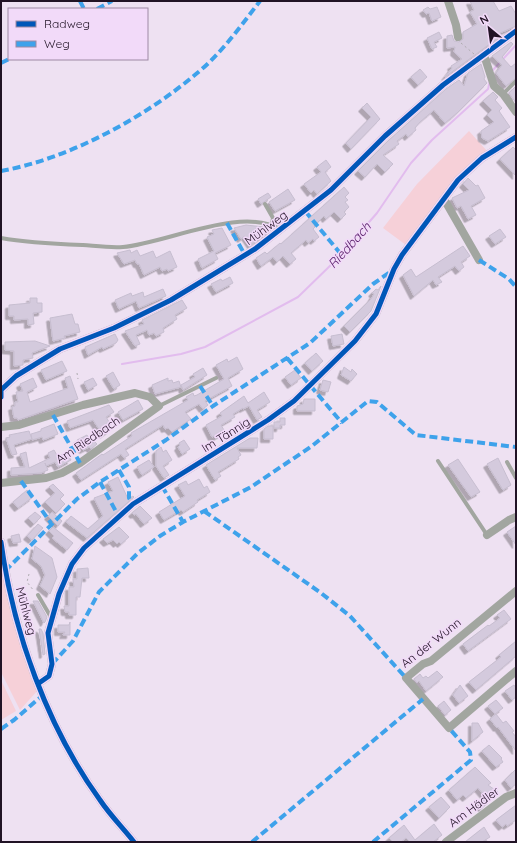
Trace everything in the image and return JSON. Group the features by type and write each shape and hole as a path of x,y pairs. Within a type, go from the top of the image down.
{"street":[{"path":"448,1 456,25 458,37"},
{"name":"Mühlweg","path":"1,397 1,390 16,376 60,349 114,328 171,300 255,249 331,190 385,136 442,85 516,31"},
{"path":"482,57 490,68 494,86 503,94 516,110"},
{"name":"Im Tännig","path":"39,683 49,676 52,664 48,633 59,594 72,564 91,542 133,504 268,420 294,401 355,341 376,314 394,269 402,255 458,180 482,158 515,139"},
{"path":"444,199 479,260"},
{"name":"Am Riedbach","path":"1,427 19,425 83,406 135,394 150,397 159,406 80,463 62,473 46,478 1,483"},
{"path":"487,535 508,520 516,517"},
{"name":"Mühlweg","path":"1,542 5,571 21,636 66,747 100,800 134,842"},
{"name":"An der Wunn","path":"516,591 431,661 423,664 406,678 449,728 516,671"},
{"name":"Am Hädler","path":"446,842 500,802 516,793"}],"lane":[{"path":"503,94 516,82"},
{"path":"266,204 273,218 272,224"},
{"path":"1,238 22,242 123,247 170,238 227,223 252,221 272,224 281,230"},
{"name":"Am Riedbach","path":"159,406 216,378"},
{"path":"438,461 487,535"},
{"path":"507,462 516,478"},
{"path":"38,595 52,619"}],"path":[{"path":"458,37 460,43 482,57"},
{"path":"76,373 78,379"},
{"path":"29,574 27,582 30,588 38,595"}],"shaded area":[{"path":"469,131 487,151 463,170 406,245 383,228 417,184"},
{"path":"1,560 38,690 20,710 1,672"},
{"path":"1,680 16,711 1,720"}],"building":[{"path":"470,1 493,1 499,11 511,6 516,14 516,26 500,33 502,35 445,77 452,68 451,66 462,59 454,52 455,47 447,48 447,36 452,35 454,41 459,42 463,39 463,32 477,24 470,12 474,10"},
{"path":"428,7 430,9 437,7 441,17 432,21 429,13 426,14 423,10"},
{"path":"439,32 442,38 434,42 437,47 432,49 427,38"},
{"path":"511,42 513,44 502,57 511,67 516,63 516,78 506,86 496,73 502,65 492,56"},
{"path":"481,64 485,77 484,79 487,83 457,113 445,123 434,110 420,122 415,128 416,130 408,137 406,134 397,141 399,144 383,155 393,164 385,172 377,164 365,177 358,171 389,140 446,89 459,80 464,86 468,73"},
{"path":"420,69 427,77 418,85 411,77"},
{"path":"516,86 516,103 509,93"},
{"path":"493,92 498,97 495,100 502,108 499,111 510,127 488,141 482,138 481,131 494,122 487,115 492,110 483,101"},
{"path":"367,103 380,119 351,149 346,143 371,117 362,108"},
{"path":"513,147 516,150 516,176 500,159"},
{"path":"326,160 331,167 325,172 331,181 317,194 314,190 311,193 304,184 321,172 317,167"},
{"path":"468,178 476,186 478,185 485,198 471,206 476,215 468,219 461,206 457,208 452,198 469,190 463,184"},
{"path":"344,187 349,193 345,197 348,200 345,202 349,207 344,212 346,214 341,219 334,212 326,219 324,216 313,229 319,237 308,243 306,240 291,253 296,259 290,264 283,256 277,262 273,257 261,266 256,258 265,252 267,254 280,243 281,244"},
{"path":"288,189 295,200 275,211 269,202"},
{"path":"268,193 271,197 261,204 258,199"},
{"path":"246,225 264,227 271,230 251,245 245,236 241,239 234,228"},
{"path":"222,228 231,245 215,253 218,259 202,268 198,259 214,251 207,237 214,234 212,230"},
{"path":"500,229 506,237 495,244 489,236"},
{"path":"463,246 470,256 461,262 464,267 459,271 455,266 438,277 442,282 436,285 433,280 414,296 403,275 411,269 416,277"},
{"path":"130,250 131,253 137,250 140,256 153,251 156,258 170,251 177,267 168,271 167,269 162,271 160,267 144,275 139,264 137,264 135,260 124,264 117,253"},
{"path":"230,277 233,283 216,292 211,284 221,279 222,281"},
{"path":"381,286 371,311 350,332 344,326 371,299 374,294 372,293 376,289 378,290"},
{"path":"163,289 166,296 139,308 136,301 119,309 115,300 131,293 132,296 143,292 144,297"},
{"path":"30,298 37,298 37,303 42,303 42,312 33,313 34,324 28,325 28,319 14,320 14,316 9,316 9,305 30,303"},
{"path":"182,300 187,308 175,315 177,319 163,328 164,332 156,336 154,333 149,335 147,330 136,335 140,344 135,346 125,331 144,324 142,320"},
{"path":"72,314 75,324 78,324 80,332 64,336 65,338 53,341 50,318"},
{"path":"115,334 118,340 116,343 103,349 102,347 88,355 85,347"},
{"path":"342,334 344,344 333,346 331,336"},
{"path":"35,341 50,346 32,353 33,358 23,360 23,365 14,366 14,351 5,350 5,342"},
{"path":"316,353 323,361 312,371 305,363"},
{"path":"237,357 243,369 228,378 232,386 205,401 208,405 203,409 199,404 185,412 191,419 172,432 168,428 165,429 163,425 125,449 129,455 124,458 121,454 81,480 76,473 102,454 103,455 132,436 131,433 188,400 186,397 193,393 194,396 197,395 224,379 216,365 227,359 228,362"},
{"path":"62,361 67,371 46,380 41,370"},
{"path":"344,367 351,372 352,369 357,374 351,381 341,375"},
{"path":"203,368 207,375 183,390 181,385 195,377 193,374"},
{"path":"295,370 301,378 291,385 285,377"},
{"path":"113,372 120,385 114,389 106,376"},
{"path":"70,376 78,399 18,420 17,418 14,418 12,407 15,406 15,402 18,402 16,392 23,391 20,384 33,378 37,387 27,392 30,402 68,388 65,378"},
{"path":"93,378 97,385 88,390 84,382"},
{"path":"168,378 168,381 172,380 173,383 179,381 181,387 155,394 152,385"},
{"path":"323,380 331,382 328,392 320,390"},
{"path":"264,392 270,402 257,410 262,417 257,420 249,406 243,408 233,414 235,417 221,425 224,430 220,432 222,434 215,438 214,436 212,437 206,425 222,416 220,413 244,396 248,403"},
{"path":"304,399 315,399 315,411 297,411 297,406 303,404"},
{"path":"138,400 143,409 123,420 118,412"},
{"path":"109,405 114,412 106,417 111,425 108,427 110,430 103,435 93,420 70,428 67,421"},
{"path":"280,418 285,418 285,425 280,425 280,428 274,428 274,422 280,422"},
{"path":"54,424 58,434 43,440 42,437 32,440 31,434 41,431 41,429"},
{"path":"268,426 273,426 273,439 264,439 264,429"},
{"path":"29,431 32,439 14,445 17,454 12,455 6,438 10,437 9,435"},
{"path":"87,435 91,442 94,441 97,444 91,449 89,447 83,450 77,440"},
{"path":"250,438 258,438 257,448 237,448 241,455 238,457 239,459 218,472 221,476 215,480 206,465"},
{"path":"184,440 190,449 182,454 178,447 180,445 179,443"},
{"path":"161,447 163,452 166,450 172,460 163,466 169,475 164,478 156,466 156,451"},
{"path":"54,450 58,457 67,452 71,460 58,467 55,462 46,466 48,470 41,473 11,475 11,468 25,467 20,454 26,452 29,468 50,458 48,453"},
{"path":"498,458 511,485 503,490 487,464"},
{"path":"458,459 480,492 471,497 448,465"},
{"path":"149,460 154,467 142,475 137,467"},
{"path":"118,477 128,499 133,496 134,497 87,538 66,522 71,516 88,529 103,516 94,498 113,491 108,482"},
{"path":"199,479 204,488 207,486 210,492 197,500 198,502 183,512 181,510 164,520 159,512 185,496 178,485 186,481 188,485"},
{"path":"53,484 64,495 60,499 65,504 56,513 45,502 55,493 49,487"},
{"path":"27,490 33,497 18,508 13,502"},
{"path":"140,506 152,518 144,524 136,514 134,515 132,513"},
{"path":"35,512 41,517 34,524 28,518"},
{"path":"52,512 62,521 58,526 48,516"},
{"path":"38,524 43,528 32,540 27,536"},
{"path":"516,526 516,545 507,532"},
{"path":"53,527 73,543 67,550 52,538 54,536 49,531"},
{"path":"119,527 129,537 121,544 119,542 117,544 113,540 107,543 103,539"},
{"path":"19,534 21,542 13,543 11,536"},
{"path":"35,546 52,558 57,577 50,594 40,586 45,575 41,566 32,559"},
{"path":"88,568 89,578 82,578 80,597 76,597 76,615 69,615 69,612 65,612 64,606 69,606 69,587 74,587 73,579 77,579 77,569"},
{"path":"33,601 38,601 47,617 44,623"},
{"path":"504,610 511,619 468,651 463,644 500,618 497,615"},
{"path":"70,622 70,635 63,635 65,632 58,632 58,625 69,625"},
{"path":"39,629 41,629 43,633 45,654 43,655"},
{"path":"516,641 516,656 476,690 469,682 501,657 499,655"},
{"path":"437,671 443,677 426,691 419,681 417,683 414,679 420,674 423,678 426,676 428,678"},
{"path":"460,685 468,696 459,703 453,695"},
{"path":"514,685 516,688 516,697 512,700 505,691"},
{"path":"496,700 503,708 495,714 488,706"},
{"path":"444,701 451,710 445,715 438,706"},
{"path":"496,714 503,723 506,721 514,731 512,732 516,737 516,751 490,719"},
{"path":"472,723 478,723 483,732 472,741"},
{"path":"489,745 502,758 501,759 503,762 496,767 482,751"},
{"path":"475,767 491,783 488,785 498,792 482,808 478,803 485,796 478,788 466,798 463,795 457,800 449,790"},
{"path":"516,769 516,784 511,788 505,780"},
{"path":"441,797 450,807 439,818 429,807"},
{"path":"516,805 516,820 507,826 506,824 502,827 496,820"},
{"path":"434,824 442,835 433,842 410,842 406,838 401,842 393,842 389,838 404,825 415,840"},
{"path":"484,827 490,837 482,842 465,842"}],"waterway":[{"name":"Riedbach","path":"492,71 516,45"},
{"name":"Riedbach","path":"122,364 181,354 205,347 298,297 336,260 377,213 411,163 432,140 488,89 490,81"}],"marked path":[{"path":"80,1 84,8"},
{"path":"99,8 112,1"},
{"path":"1,171 52,157 78,147 129,121 153,106 196,74 214,58 260,1"},
{"path":"1,63 8,60"},
{"path":"305,211 340,253"},
{"path":"227,223 245,255"},
{"path":"479,260 509,279 516,287"},
{"path":"5,571 77,499 100,482 166,440 213,406 310,343 373,284 393,270"},
{"path":"287,358 342,423"},
{"path":"200,386 213,406"},
{"path":"52,664 73,641 99,592 138,553 160,536 183,522 251,487 312,446 368,401 377,402 416,435 516,447"},
{"path":"53,415 80,463"},
{"path":"119,470 129,487 129,498 133,504"},
{"path":"21,481 51,523"},
{"path":"100,482 119,517"},
{"path":"162,486 183,522"},
{"path":"204,511 321,593 350,616 406,678"},
{"path":"1,729 43,695"},
{"path":"252,842 423,699"},
{"path":"373,842 471,760 470,752 449,728"}],"cycle path":[{"path":"1,397 1,390 16,376 60,349 114,328 171,300 255,249 331,190 385,136 443,85 516,31"},
{"path":"39,683 49,676 52,664 48,633 59,594 72,564 84,548 133,504 268,420 294,401 355,341 376,314 394,269 402,255 458,180 482,158 516,137"},
{"path":"1,542 14,610 35,677 49,710 81,772 104,806 134,842"}]}
